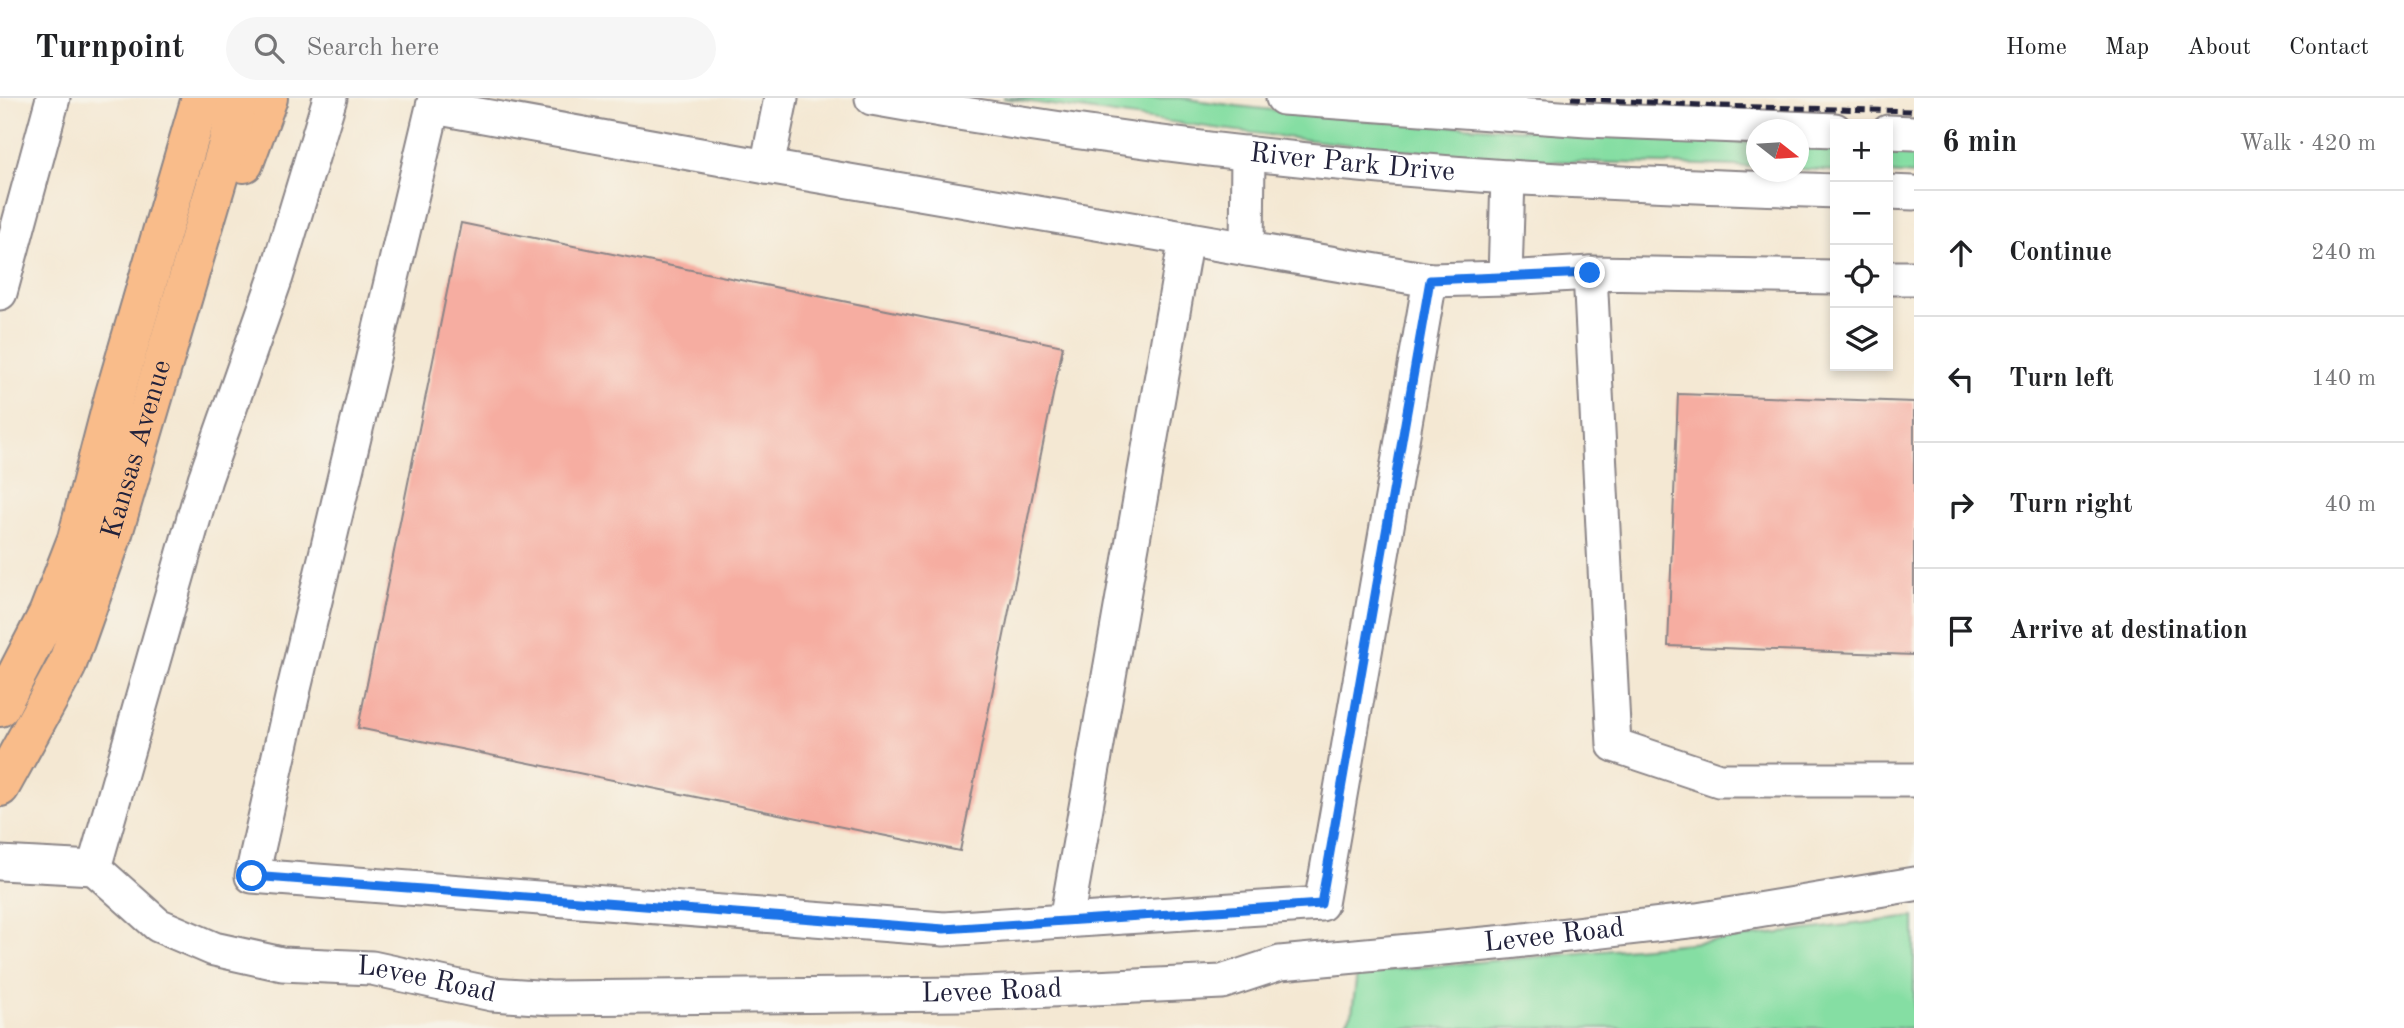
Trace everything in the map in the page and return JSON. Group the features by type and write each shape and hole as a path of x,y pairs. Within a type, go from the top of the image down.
{"main road":[{"name":"Kansas Avenue","path":"0,787 66,667 111,540 132,400 201,98"},
{"name":"Kansas Avenue","path":"0,707 48,614 132,400 173,325 227,147 238,98"},
{"path":"173,325 209,253 268,98"}],"street":[{"path":"0,293 53,98"},
{"path":"0,863 94,868 205,479 276,277 330,98"},
{"path":"767,167 781,98"},
{"name":"River Park Drive","path":"872,98 1049,129 1248,153 1508,177 1830,191"},
{"path":"1283,98 1587,120 1830,130"},
{"path":"1430,280 1321,904 944,929 252,876 299,666 435,102 767,167 1430,280 1590,273 1830,277"},
{"path":"1893,132 1914,133"},
{"path":"1247,248 1248,153"},
{"path":"1505,278 1508,177"},
{"path":"1893,192 1914,193"},
{"path":"1066,921 1186,238"},
{"path":"1590,273 1614,745 1719,780 1914,780"},
{"path":"1893,278 1914,278"},
{"name":"Levee Road","path":"94,868 158,925 214,949 282,964 372,968 492,994 551,998 964,994 1222,982 1280,963 1507,942 1697,920 1914,884"}],"green space":[{"path":"1003,98 1181,98 1374,121 1746,142 1746,167 1529,160 1397,150"},
{"path":"1809,146 1830,147 1830,171 1809,170"},
{"path":"1893,150 1914,151 1914,175 1893,173"},
{"path":"1914,917 1914,1028 1342,1028 1352,1013 1357,973 1723,940"}],"building":[{"path":"461,223 1063,346 960,851 358,728"},
{"path":"1678,394 1914,402 1914,655 1668,646"}],"railway":[{"path":"1571,98 1719,106 1914,111"}],"route":[{"path":"252,876 944,929 1321,904 1430,280 1590,273"}]}
